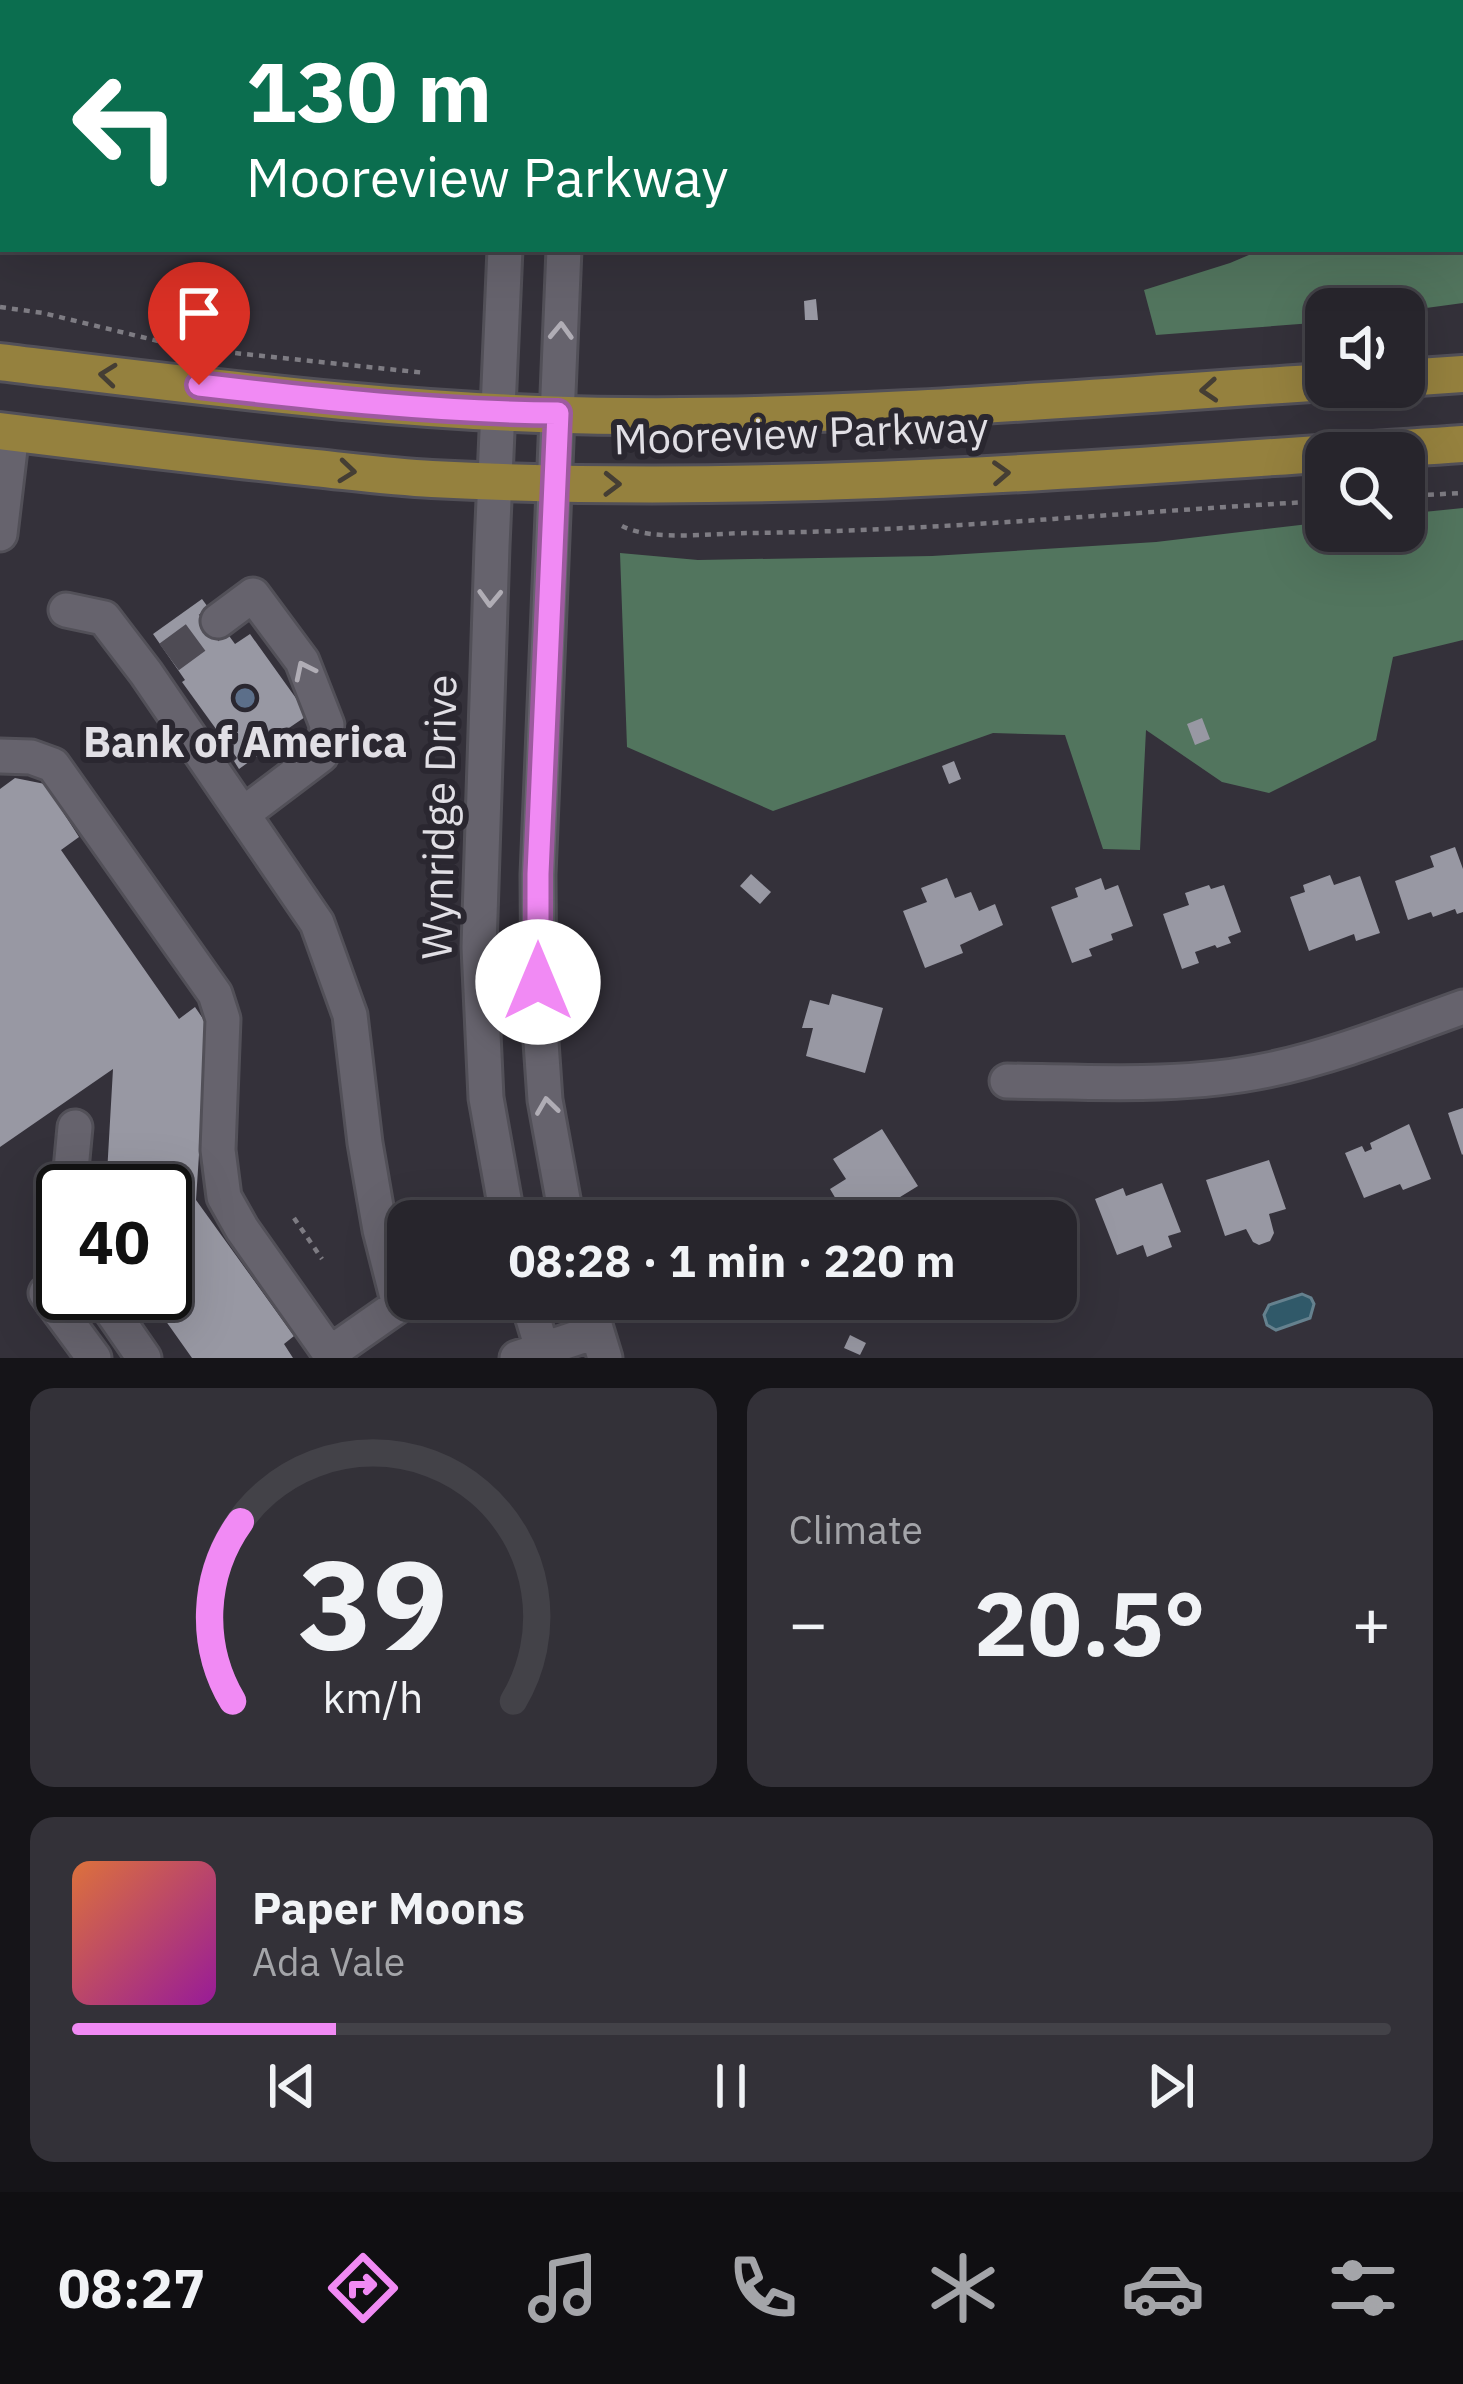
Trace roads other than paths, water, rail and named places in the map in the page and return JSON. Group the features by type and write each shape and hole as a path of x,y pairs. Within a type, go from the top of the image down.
{"main road":[{"name":"Mooreview Parkway","path":"0,362 288,395 499,412 625,416 773,415 1305,383"},
{"path":"1425,376 1463,374"},
{"name":"Mooreview Parkway","path":"6,432 362,473 556,484 827,482 1463,444"}],"street":[{"name":"Wynridge Drive","path":"504,1200 486,1098 479,947 506,252"},
{"path":"563,1200 545,1100 538,874 565,252"},
{"path":"0,534 6,432"},
{"path":"218,621 253,596 302,661 327,725 321,755 243,814"},
{"path":"0,756 31,757 53,765 215,994 224,1019 218,1150 224,1197 331,1356 399,1305 365,1143 350,1016 317,923 243,814 157,665 104,618 66,610"},
{"path":"1007,1081 1161,1083 1265,1071 1323,1057 1463,1007"},
{"path":"72,1164 75,1127"},
{"path":"66,1320 94,1358"},
{"path":"118,1320 144,1358"},
{"path":"529,1320 535,1355 596,1330"}],"water":[{"path":"1302,1294 1314,1304 1310,1318 1276,1330 1267,1325 1264,1315 1269,1305"}],"tunnel":[{"path":"169,657 218,621"}],"place":[{"name":"Bank of America","path":"245,698"}]}
